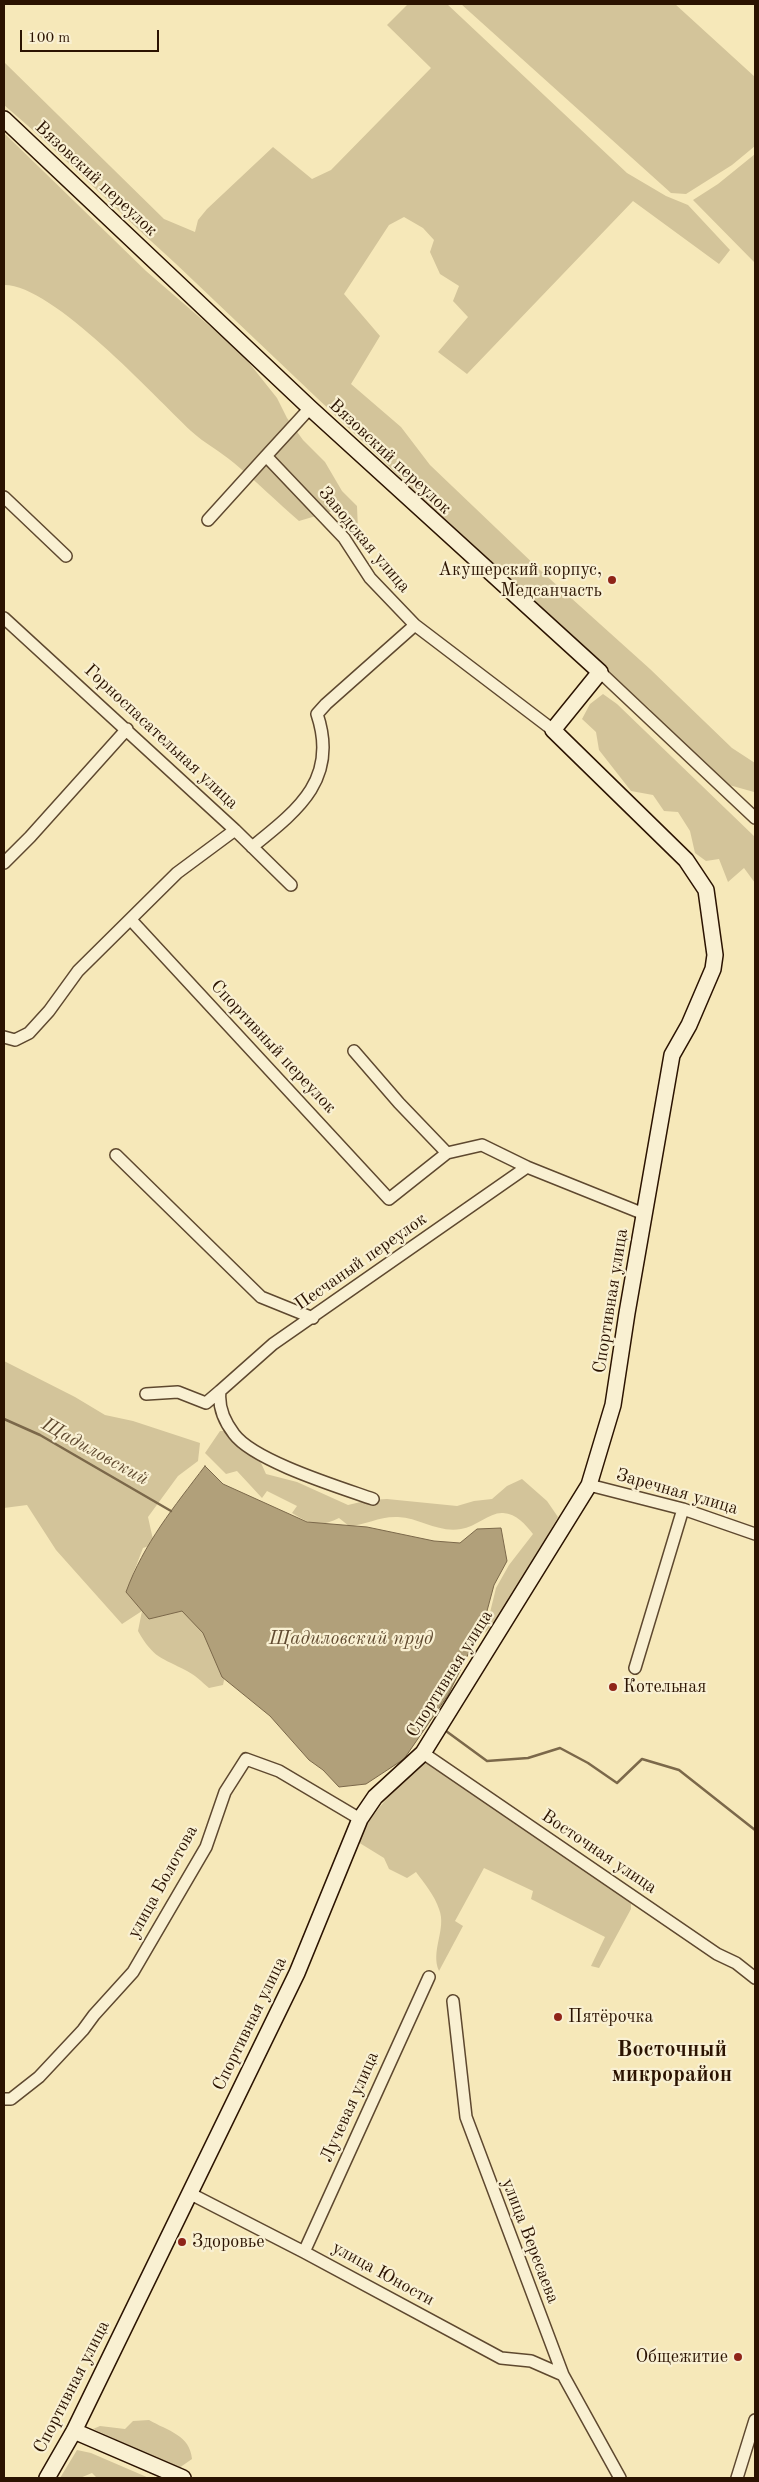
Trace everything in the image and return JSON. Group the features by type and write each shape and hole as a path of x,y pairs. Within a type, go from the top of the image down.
{"street":[{"name":"Вязовский переулок","path":"4,118 310,408 600,672 755,818"},
{"path":"208,520 310,408"},
{"name":"Заводская улица","path":"266,456 344,538 370,578 415,625 553,730"},
{"path":"4,497 66,556"},
{"name":"Горноспасательная улица","path":"4,618 127,729 291,885"},
{"path":"252,846 305,801 318,778 325,755 324,733 318,714 326,704 415,625"},
{"path":"553,730 600,672"},
{"path":"4,863 30,837 127,729"},
{"name":"Спортивная улица","path":"47,2478 74,2431 297,1973 360,1819 375,1798 423,1753 589,1485 613,1405 672,1055 689,1025 713,969 715,954 706,890 686,860 553,730"},
{"path":"4,1037 15,1040 29,1033 49,1011 78,971 177,873 235,830"},
{"name":"Спортивный переулок","path":"131,920 389,1199 447,1152"},
{"path":"354,1051 399,1103 447,1152 482,1145 527,1167 644,1214"},
{"path":"116,1155 261,1297 313,1318"},
{"name":"Песчаный переулок","path":"146,1394 178,1392 206,1403 272,1344 313,1318 527,1167"},
{"path":"220,1391 218,1402 220,1410 234,1435 254,1451 373,1499"},
{"name":"Заречная улица","path":"589,1485 682,1509 755,1534"},
{"path":"635,1668 682,1509"},
{"name":"Восточная улица","path":"423,1753 717,1954 736,1963 755,1978"},
{"name":"улица Болотова","path":"4,2099 11,2099 39,2077 133,1972 206,1847 225,1792 246,1759 279,1772 360,1819"},
{"name":"Лучевая улица","path":"304,2252 428,1977"},
{"name":"улица Вересаева","path":"454,2001 466,2117 563,2375 620,2478"},
{"name":"улица Юности","path":"189,2193 304,2252 501,2358 531,2361 563,2375"},
{"path":"737,2478 755,2420"},
{"path":"74,2431 183,2478"}],"shaded area":[{"path":"408,4 447,4 627,173 666,196 688,205 730,250 719,264 633,201 467,374 438,352 468,317 453,301 459,286 440,274 430,252 434,240 423,228 404,217 389,225 344,294 380,336 351,384 401,427 430,465 540,570 650,669 732,748 755,763 754,792 729,785 657,722 650,709 581,649 175,263 4,105 4,62 164,219 195,232 198,220 207,209 273,147 312,179 331,170 431,68 387,25"},
{"path":"461,4 675,4 755,77 755,146 732,165 686,194 671,193"},
{"path":"4,133 146,271 242,354 277,398 287,418 303,440 325,462 342,491 357,506 358,530 336,510 299,521 234,463 191,431 102,344 75,322 48,302 24,290 4,285"},
{"path":"755,154 755,263 693,200 718,184"},
{"path":"603,694 617,704 755,837 755,883 744,868 728,882 719,859 706,861 695,853 690,831 678,812 664,811 653,795 631,791 599,750 596,732 582,719 590,704"},
{"path":"4,1361 75,1397 105,1415 133,1421 200,1443 198,1461 178,1476 148,1517 154,1544 143,1548 133,1574 172,1597 229,1657 223,1685 209,1688 190,1673 164,1660 154,1652 138,1631 142,1611 122,1624 56,1550 27,1505 4,1508"},
{"path":"220,1431 232,1431 257,1454 266,1474 297,1482 348,1505 369,1500 387,1499 457,1506 474,1501 492,1499 507,1486 522,1479 547,1501 558,1517 508,1606 485,1633 496,1588 509,1565 533,1534 520,1520 512,1515 498,1513 467,1528 453,1530 398,1517 349,1526 339,1518 320,1524 309,1522 292,1513 297,1506 267,1491 262,1498 237,1471 226,1474 205,1453"},
{"path":"426,1763 435,1766 631,1903 631,1909 599,1968 591,1966 605,1937 531,1899 533,1891 484,1868 455,1921 463,1926 439,1971 436,1956 441,1917 432,1894 416,1872 407,1878 389,1869 384,1858 358,1842 370,1820 385,1800 420,1765"},
{"path":"149,2420 183,2439 187,2444 192,2459 179,2468 93,2429 100,2426 125,2429 133,2421"},
{"path":"77,2450 91,2453 149,2478 97,2478 92,2473 80,2478 60,2478"}],"water":[{"name":"Щадиловский пруд","path":"205,1466 223,1484 307,1522 367,1527 434,1541 460,1543 477,1529 501,1528 507,1561 494,1585 484,1622 448,1695 404,1759 366,1784 339,1787 323,1770 309,1760 270,1716 222,1677 203,1633 182,1611 149,1619 126,1592 133,1574 151,1541"}],"waterway":[{"name":"Щадиловский","path":"4,1419 40,1435 171,1511"},
{"name":"Щадиловский","path":"446,1731 487,1761 528,1758 560,1748 588,1763 617,1783 642,1759 679,1770 755,1830"}],"place":[{"name":"Акушерский корпус, Медсанчасть","path":"612,580"},
{"name":"Котельная","path":"613,1687"},
{"name":"Пятёрочка","path":"558,2017"},
{"name":"Здоровье","path":"182,2242"},
{"name":"Общежитие","path":"738,2357"}],"district":[{"name":"Восточный микрорайон","path":"672,2062"}]}
